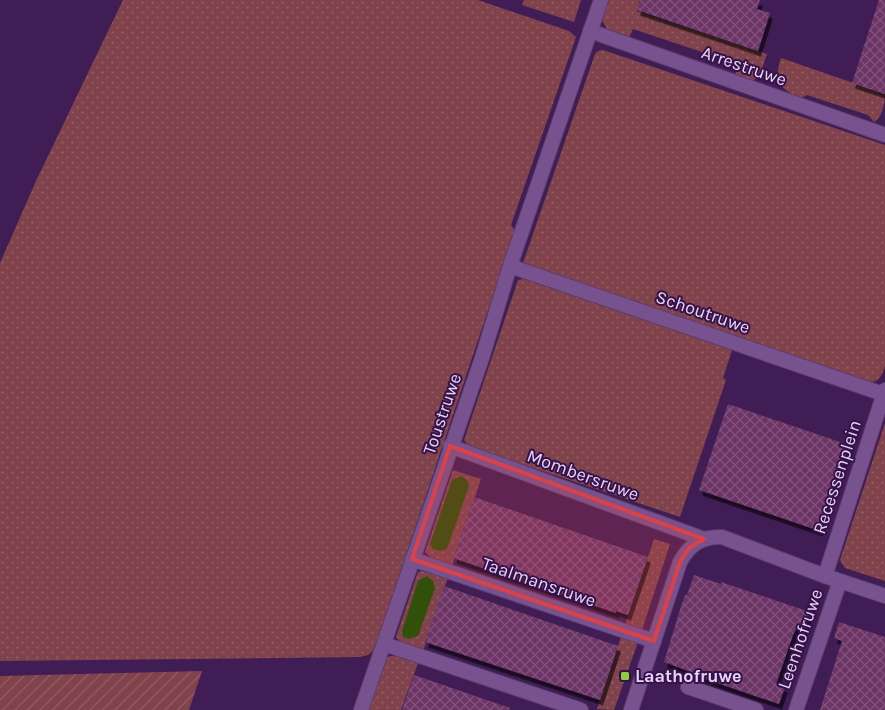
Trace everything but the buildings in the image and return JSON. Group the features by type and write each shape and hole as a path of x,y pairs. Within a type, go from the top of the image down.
{"street":[{"name":"Toustruwe","path":"361,710 450,446 482,358 510,266 601,0"},
{"name":"Arrestruwe","path":"590,32 885,135"},
{"name":"Schoutruwe","path":"510,266 884,392"},
{"name":"Recessenplein","path":"825,576 884,392"},
{"name":"Mombersruwe","path":"450,446 704,539"},
{"path":"631,710 680,562 689,548 704,539 712,536 722,537 825,576 885,596"},
{"name":"Taalmansruwe","path":"412,559 654,641"},
{"name":"Leenhofruwe","path":"796,710 840,581"},
{"path":"384,644 581,710"},
{"path":"688,687 756,710"}],"highlighted area":[{"path":"450,446 704,539 689,548 680,562 654,641 412,559"}],"shaded area":[{"path":"123,0 478,0 569,31 576,37 511,225 515,230 374,650 368,655 360,657 0,661 0,263 36,181"},
{"path":"524,0 581,0 574,22 522,5"},
{"path":"607,0 640,0 637,11 767,54 759,77 752,81 735,75 738,64 633,29 628,40 608,31 602,20"},
{"path":"603,50 885,145 885,366 877,380 867,382 523,263 595,54"},
{"path":"781,58 885,94 881,114 874,122 868,115 807,95 801,98 794,95 783,88 778,78"},
{"path":"524,279 732,350 723,378 726,380 680,517 474,448 464,440 518,280"},
{"path":"885,423 885,581 845,568 840,560"},
{"path":"453,470 481,479 452,566 433,560 425,552"},
{"path":"461,476 467,480 469,486 447,549 440,551 433,549 430,544 452,480"},
{"path":"654,539 670,544 642,630 625,625"},
{"path":"422,571 448,578 423,651 402,644 396,637 418,572"},
{"path":"427,576 433,581 435,588 418,636 409,639 403,637 402,631 418,581"},
{"path":"621,637 638,642 614,710 597,709"},
{"path":"390,656 418,663 401,710 366,710 385,659"},
{"path":"202,671 189,710 0,710 0,676"}],"place":[{"name":"Laathofruwe","path":"625,676"}]}
